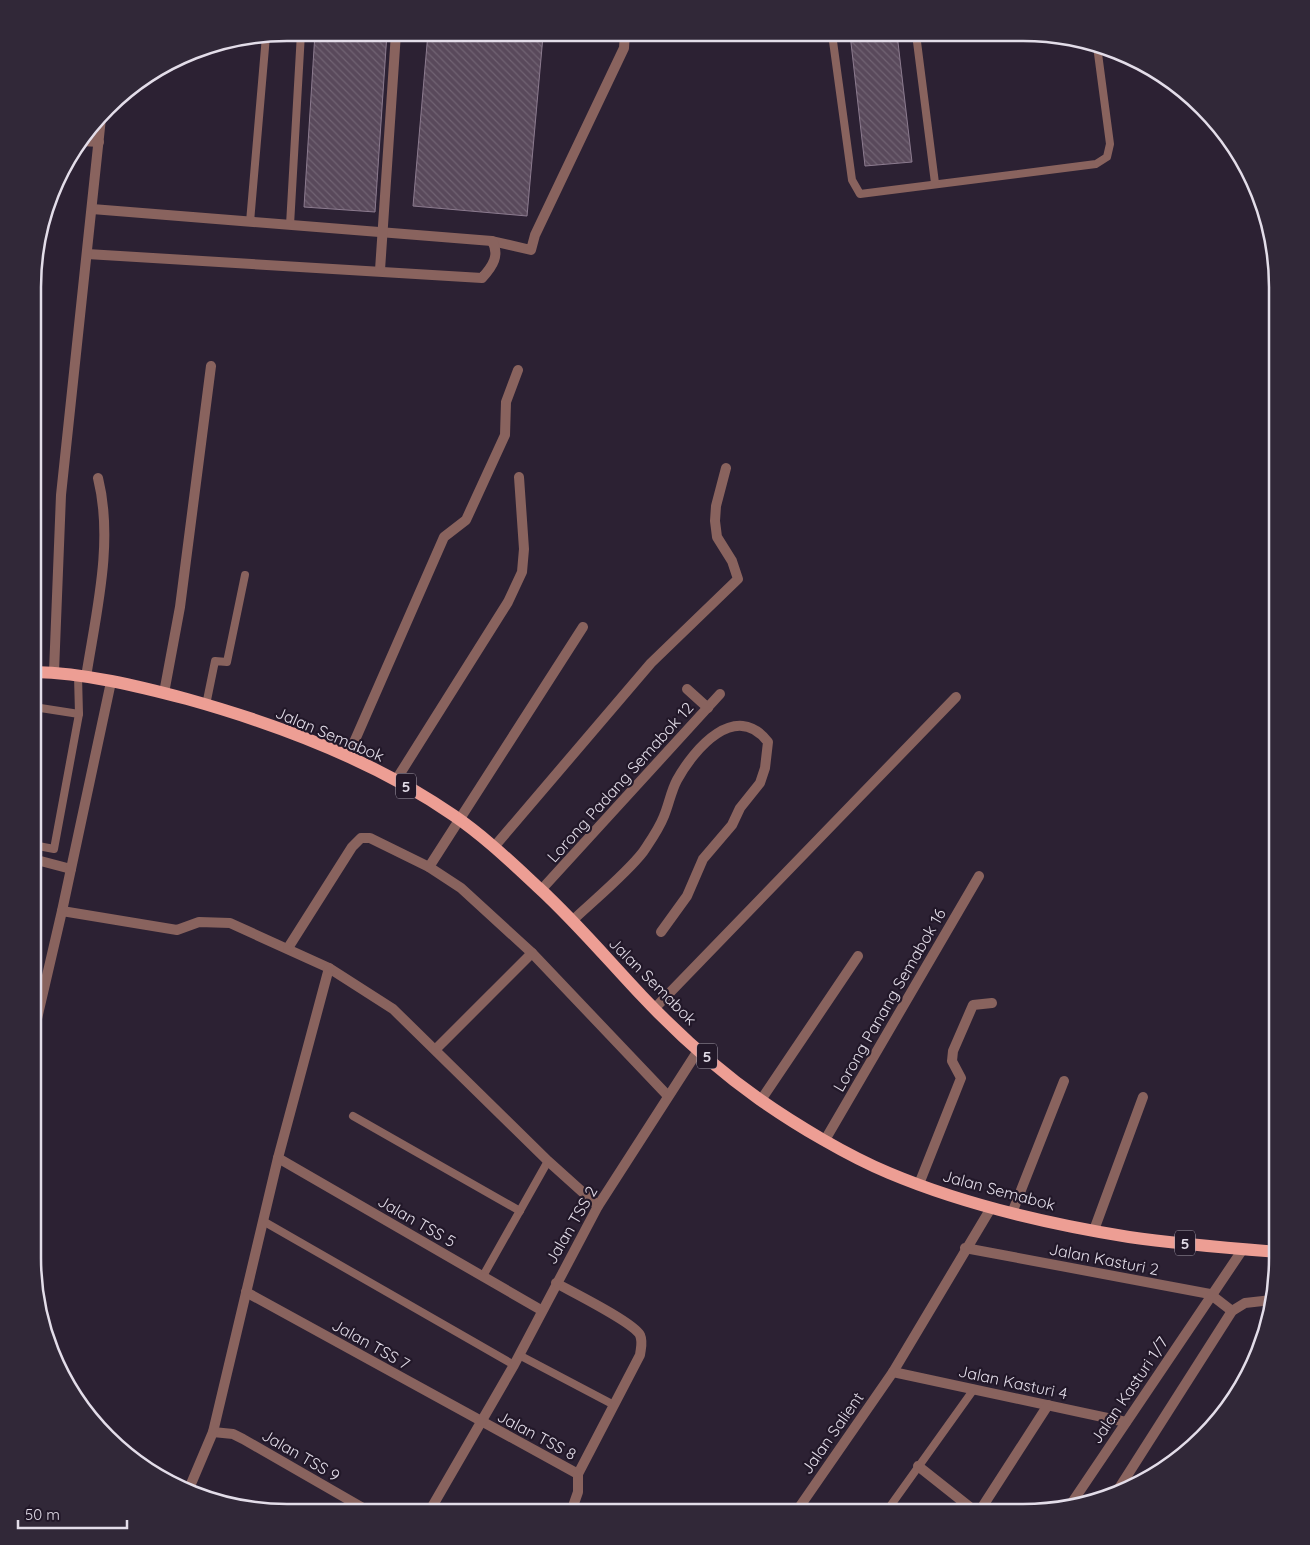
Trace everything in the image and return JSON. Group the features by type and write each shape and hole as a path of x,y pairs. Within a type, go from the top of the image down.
{"main road":[{"name":"Jalan Semabok","path":"41,672 82,676 164,693 206,705 293,734 348,756 396,780 461,821 494,847 572,921 654,1009 761,1100 825,1140 887,1172 991,1208 1012,1213 1132,1237 1269,1251"}],"street":[{"path":"380,270 395,41"},
{"path":"92,209 492,241 531,250 535,235 624,48 624,41"},
{"path":"54,672 61,495 100,127"},
{"path":"89,141 99,142"},
{"path":"87,254 380,270 482,278 491,268 495,259 496,248 492,241"},
{"path":"164,693 180,607 211,366"},
{"path":"348,756 444,538 466,520 505,435 506,402 518,370"},
{"path":"494,847 652,664 738,579 732,561 717,537 715,520 716,506 726,468"},
{"path":"396,780 508,602 522,572 524,549 519,477"},
{"path":"82,676 101,580 104,524 98,478"},
{"path":"429,868 461,821 583,627"},
{"path":"41,999 62,911 111,682"},
{"path":"687,689 708,708"},
{"name":"Lorong Padang Semabok 12","path":"541,890 720,694"},
{"path":"654,1009 956,697"},
{"path":"572,921 641,854 664,816 676,781 703,747 730,725 742,724 752,727 762,734 768,742 765,768 760,783 740,808 732,825 703,859 687,896 661,932"},
{"path":"288,948 352,846 361,838 370,838 429,868 461,888 532,953 668,1096"},
{"path":"41,861 71,869"},
{"name":"Lorong Panang Semabok 16","path":"825,1140 979,876"},
{"path":"62,911 177,930 199,922 230,923 329,968 393,1009 436,1049 548,1161 598,1206"},
{"path":"436,1049 532,953"},
{"path":"761,1100 858,956"},
{"path":"191,1484 213,1432 278,1158 329,968"},
{"path":"919,1184 961,1078 952,1061 953,1051 973,1005 992,1004"},
{"name":"Jalan TSS 2","path":"434,1504 514,1365 541,1310 598,1206 699,1049"},
{"path":"1012,1213 1064,1081"},
{"path":"1094,1230 1143,1097"},
{"name":"Jalan TSS 5","path":"278,1158 541,1310"},
{"name":"Jalan Salient","path":"802,1504 893,1372 966,1245 991,1208"},
{"name":"Jalan Kasturi 2","path":"966,1245 1214,1289 1232,1311"},
{"name":"Jalan Kasturi 1/7","path":"1077,1498 1214,1289 1243,1249"},
{"path":"556,1283 639,1333 642,1343 640,1355 578,1474 578,1492 574,1504"},
{"name":"Jalan TSS 7","path":"246,1292 482,1422"},
{"path":"1123,1482 1232,1311 1245,1303 1265,1301"},
{"name":"Jalan Kasturi 4","path":"893,1372 1126,1422"},
{"path":"983,1504 1048,1405"},
{"name":"Jalan TSS 8","path":"482,1422 578,1474"},
{"name":"Jalan TSS 9","path":"213,1432 233,1434 244,1439 356,1504"},
{"path":"918,1466 968,1504"}],"lane":[{"path":"290,225 300,41"},
{"path":"833,41 852,180 860,194 1096,164 1107,157 1110,144 1098,53"},
{"path":"917,41 935,183"},
{"path":"250,222 265,42"},
{"path":"206,705 215,661 227,662 245,575"},
{"path":"41,847 54,849 79,714 82,676"},
{"path":"41,708 79,714"},
{"path":"353,1116 520,1211"},
{"path":"483,1276 548,1161"},
{"path":"263,1221 514,1365"},
{"path":"519,1354 614,1405"},
{"path":"892,1504 974,1389"}],"building":[{"path":"314,41 386,41 375,212 304,207"},
{"path":"427,41 543,41 527,216 413,206"},
{"path":"851,41 898,41 912,162 865,166"}]}
